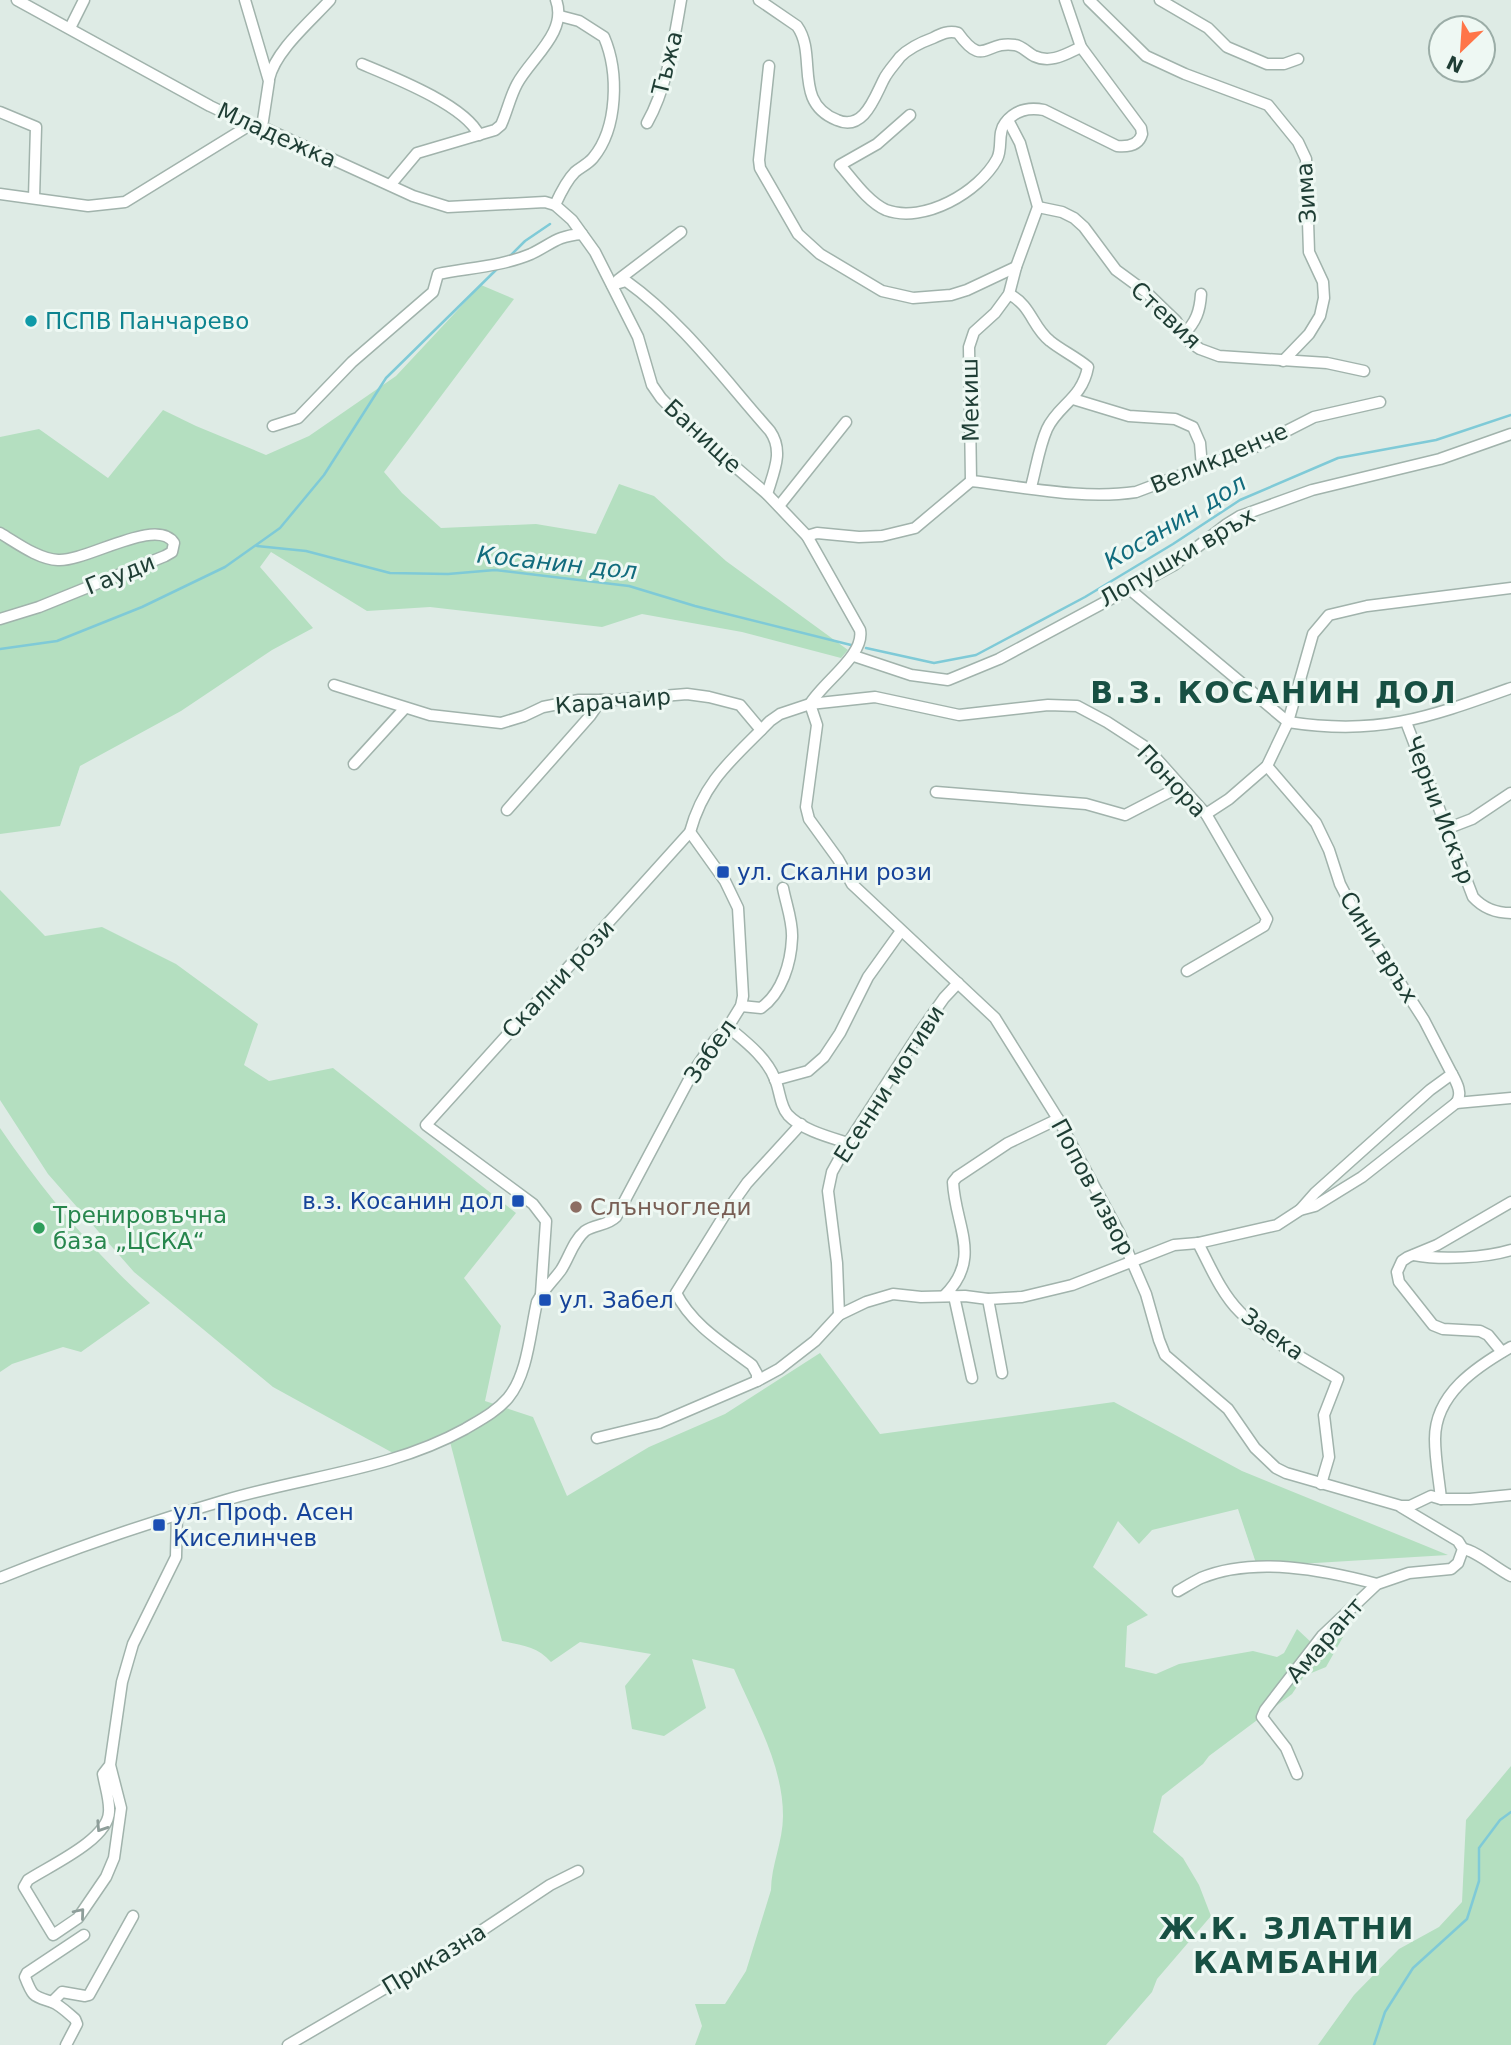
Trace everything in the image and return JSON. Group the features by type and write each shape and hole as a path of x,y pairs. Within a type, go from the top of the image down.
{"street":[{"name":"Младежка","path":"17,0 31,3 70,28 210,106 414,195 448,207 545,202 555,205"},
{"path":"70,28 84,0"},
{"path":"245,0 269,81"},
{"path":"262,127 274,65 282,52 330,0"},
{"path":"391,184 417,153 495,130 501,125 518,81 558,26 560,16 556,0"},
{"name":"Тъжа","path":"647,123 658,103 664,83 681,0"},
{"path":"759,0 797,26 803,36 809,89 813,99 822,111 841,122 854,121 870,109 885,76 903,54 949,31 958,33 967,46 978,52 1014,45 1042,59 1055,58 1081,47"},
{"path":"911,115 877,144 840,165 870,198 885,209 909,212 937,209 981,180 997,160 1002,128 1019,111 1035,108 1102,140 1126,147 1141,138 1141,128 1081,47 1065,0"},
{"name":"Зима","path":"1089,0 1146,56 1185,74 1268,104 1298,142 1306,159 1309,252 1323,282 1324,298 1320,316 1309,334 1283,361"},
{"path":"1160,0 1208,28 1227,47 1277,66 1298,59"},
{"path":"555,205 573,174 593,158 609,128 614,99 613,69 604,37 579,21 560,16"},
{"path":"362,64 411,85 451,108 474,124 479,135"},
{"path":"769,66 760,168 798,234 814,249 882,291 913,298 951,295 1016,267"},
{"path":"0,112 36,127 34,198"},
{"path":"1008,120 1020,144 1038,207"},
{"path":"0,194 88,206 125,202 250,125"},
{"name":"Банище","path":"555,205 572,220 595,252 638,337 652,385 671,410 767,494 807,536 860,630 860,643 854,656"},
{"name":"Стевия","path":"1038,207 1062,212 1074,218 1084,227 1116,270 1146,292 1176,321 1191,343 1209,353 1327,363 1364,371"},
{"name":"Мекиш","path":"971,481 968,347 974,332 995,313 1009,294 1038,207"},
{"path":"612,285 681,232"},
{"path":"273,426 298,418 352,362 433,292 438,274 509,261 532,254 553,240 582,234"},
{"path":"612,285 626,281 645,295 704,355 770,430 779,451 767,494"},
{"path":"1009,294 1019,299 1050,341 1088,367 1086,380 1047,429 1031,487"},
{"path":"1184,334 1200,311 1202,294"},
{"path":"1073,399 1129,416 1175,419 1193,427 1200,443 1202,467"},
{"name":"Великденче","path":"971,481 1078,494 1117,495 1136,492 1255,447 1314,417 1380,402"},
{"path":"779,506 846,422"},
{"name":"Лопушки връх","path":"854,656 911,675 948,680 999,659 1174,565 1227,523 1265,506 1312,490 1440,459 1511,434"},
{"path":"807,536 817,533 881,536 915,528 971,481"},
{"name":"Гауди","path":"0,533 38,555 62,561 146,534 163,534 174,543 172,552 165,556 39,607 0,619"},
{"path":"1128,588 1288,722 1352,728 1406,722 1445,712 1511,688"},
{"path":"1206,814 1229,799 1267,766 1288,722 1308,646 1313,634 1329,615 1367,606 1511,588"},
{"path":"690,832 705,791 761,730 775,717 810,704 820,688 854,656"},
{"name":"Карачаир","path":"334,685 430,715 501,723 543,707 579,700 687,694 736,703 761,730"},
{"name":"Понора","path":"810,704 875,697 959,715 1048,705 1077,706 1147,748 1206,814 1267,922 1186,971"},
{"path":"507,810 601,700"},
{"name":"Попов извор","path":"810,704 817,725 806,807 809,819 838,859 852,884 995,1018 1058,1119 1133,1262 1165,1355 1228,1409 1255,1448 1276,1468 1300,1478 1401,1506"},
{"path":"354,764 405,708"},
{"name":"Черни Искър","path":"1406,722 1474,897 1489,908 1511,913"},
{"name":"Сини връх","path":"1267,766 1317,823 1340,884 1354,911 1424,1020 1452,1074 1460,1096 1456,1103"},
{"path":"936,792 1086,804 1125,815 1181,786"},
{"path":"1446,829 1472,818 1511,793"},
{"name":"Забел","path":"0,1578 58,1554 177,1514 247,1494 393,1460 449,1438 494,1412 509,1397 518,1379 541,1294 587,1230 609,1223 615,1217 693,1072 741,1006 743,987 738,908 733,894 690,832"},
{"name":"Скални рози","path":"541,1294 546,1221 533,1204 426,1125 690,832"},
{"path":"741,1006 761,1008 773,997 784,977 793,936 783,888"},
{"path":"775,1080 808,1071 824,1057 840,1033 868,977 901,931"},
{"name":"Есенни мотиви","path":"839,1315 837,1263 828,1191 832,1172 920,1031 958,983"},
{"path":"728,1027 750,1044 767,1064 785,1111 801,1124 848,1143"},
{"path":"597,1438 659,1423 757,1381 779,1369 815,1342 839,1315 866,1302 893,1294 988,1299 1022,1297 1073,1285 1174,1245 1198,1243 1277,1226 1300,1210 1315,1193 1430,1090 1452,1074"},
{"path":"1300,1210 1315,1206 1362,1177 1456,1103 1511,1098"},
{"path":"972,1378 949,1296 962,1272 966,1257 953,1182 1008,1143 1058,1119"},
{"path":"757,1381 757,1374 752,1366 704,1329 681,1304 676,1293 733,1202 801,1124"},
{"path":"1441,1499 1435,1439 1441,1409 1455,1388 1506,1350 1480,1331 1443,1329 1433,1325 1399,1282 1397,1272 1402,1261 1437,1245 1511,1202"},
{"name":"Заека","path":"1198,1243 1221,1287 1239,1312 1283,1345 1338,1379 1324,1415 1329,1457 1321,1484"},
{"path":"1414,1255 1443,1257 1511,1250"},
{"path":"988,1299 1002,1373"},
{"path":"1401,1506 1410,1506 1431,1496 1441,1499 1470,1499 1511,1495"},
{"path":"1401,1506 1451,1535 1462,1549 1470,1549 1495,1568 1511,1576"},
{"path":"53,1935 78,1918 106,1877 114,1858 121,1808 110,1765 125,1665 138,1632 176,1557 177,1514"},
{"name":"Амарант","path":"1297,1774 1286,1748 1262,1717 1265,1710 1322,1636 1377,1584 1409,1573 1451,1569 1458,1563 1462,1549"},
{"path":"1178,1591 1201,1578 1228,1570 1255,1568 1309,1569 1377,1584"},
{"path":"60,1951 23,1887 28,1880 93,1839 104,1828 109,1811 103,1774 110,1765"},
{"name":"Приказна","path":"288,2045 466,1941 550,1885 578,1871"},
{"path":"52,2002 62,1992 89,1995 133,1916"},
{"path":"66,2045 77,2021 52,2002 36,1998 25,1977 84,1935"}],"green space":[{"path":"481,285 514,299 384,472 402,493 441,528 536,524 596,534 619,484 654,496 726,561 848,650 841,658 742,632 642,614 602,627 430,607 367,611 271,552 260,567 313,628 272,650 181,711 80,766 60,826 0,834 0,437 39,429 108,478 163,410 266,455 309,436 396,376"},
{"path":"0,890 45,936 102,927 176,964 258,1024 244,1065 269,1081 333,1068 516,1213 464,1278 501,1326 485,1401 533,1417 567,1496 649,1447 725,1414 820,1353 880,1434 1114,1402 1242,1471 1448,1555 1315,1563 1256,1563 1238,1509 1152,1530 1139,1544 1118,1521 1093,1567 1148,1615 1127,1626 1125,1667 1156,1674 1179,1664 1253,1651 1277,1657 1284,1653 1297,1629 1313,1644 1337,1634 1343,1637 1326,1667 1304,1676 1292,1694 1209,1756 1203,1764 1162,1796 1153,1832 1183,1858 1199,1885 1211,1916 1157,1979 1152,1992 1106,2045 695,2045 702,2026 695,2004 725,2004 746,1971 771,1890 782,1826 782,1797 773,1759 734,1669 692,1659 706,1708 664,1736 632,1729 625,1686 651,1654 580,1642 551,1662 534,1649 502,1641 449,1438 455,1430 393,1453 273,1387 134,1272 48,1174 0,1100"},
{"name":"Тренировъчна база „ЦСКА“","path":"0,1128 70,1220 150,1303 81,1352 63,1347 12,1364 0,1372"},
{"path":"1511,1766 1511,2045 1318,2045 1354,1995 1399,1949 1439,1927 1462,1902 1466,1820"}],"waterway":[{"path":"509,257 525,241 550,224"},
{"path":"0,649 57,641 142,607 225,567 280,528 324,475 386,378 499,267"},
{"name":"Косанин дол","path":"866,648 934,663 976,655 1085,597 1240,500 1338,458 1436,440 1511,415"},
{"name":"Косанин дол","path":"257,546 306,551 390,573 448,574 495,570 629,586 695,606 851,645"},
{"path":"1374,2045 1385,2012 1413,1968 1467,1919 1479,1881 1479,1848 1500,1820 1511,1812"}],"place":[{"name":"ПСПВ Панчарево","path":"31,321"},
{"name":"ул. Скални рози","path":"723,872"},
{"name":"в.з. Косанин дол","path":"518,1201"},
{"name":"Слънчогледи","path":"576,1207"},
{"name":"Тренировъчна база „ЦСКА“","path":"39,1228"},
{"name":"ул. Забел","path":"545,1300"},
{"name":"ул. Проф. Асен Киселинчев","path":"159,1525"}],"district":[{"name":"В.З. КОСАНИН ДОЛ","path":"1274,693"},
{"name":"Ж.К. ЗЛАТНИ КАМБАНИ","path":"1287,1946"}]}
